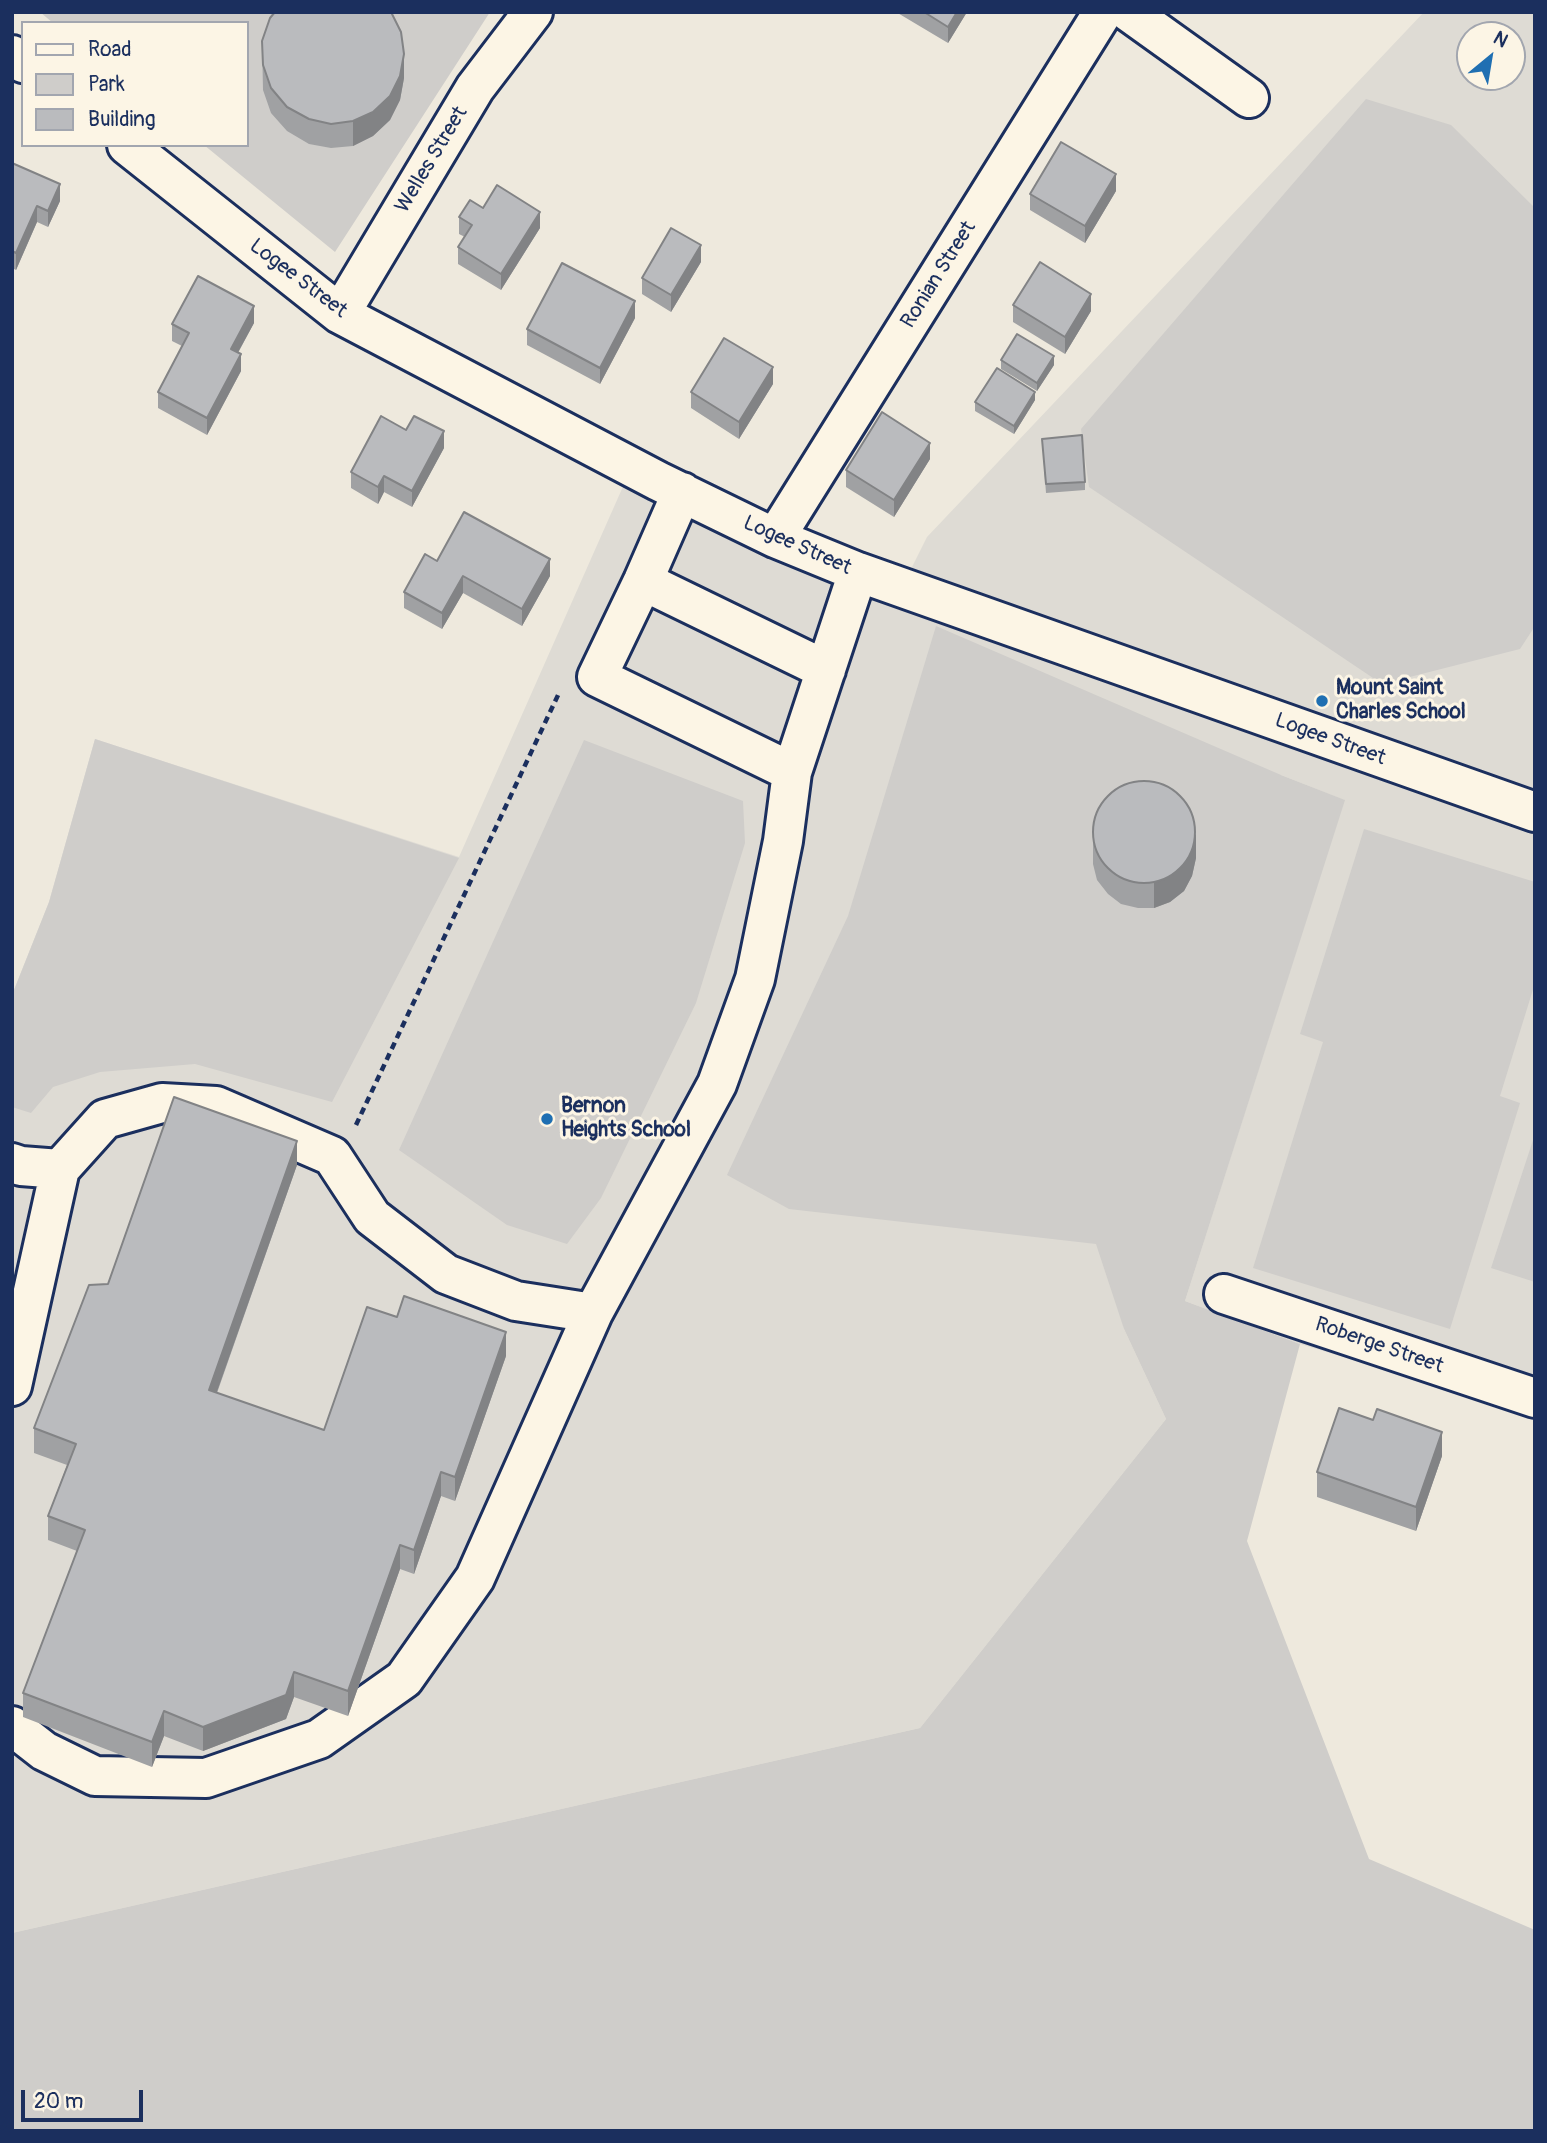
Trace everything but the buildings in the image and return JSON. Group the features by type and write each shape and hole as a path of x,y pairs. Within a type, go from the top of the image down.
{"street":[{"name":"Welles Street","path":"340,314 475,88 533,12"},
{"name":"Ronian Street","path":"775,538 1103,12"},
{"path":"1129,12 1249,98"},
{"name":"Logee Street","path":"130,147 340,314 775,538 858,572 1535,812"},
{"path":"682,492 597,677 792,772"},
{"path":"12,1726 44,1751 95,1776 206,1778 319,1739 404,1679 475,1578 593,1313 717,1084 755,979 783,841 792,772 858,572"},
{"path":"643,580 826,670"},
{"path":"12,1386 60,1169 105,1119 162,1104 216,1106 332,1156 372,1217 446,1274 516,1300 593,1313"},
{"path":"12,1163 21,1167 60,1169"},
{"name":"Roberge Street","path":"1224,1294 1535,1398"}],"path":[{"path":"332,1156 352,1134 564,682"}],"shaded area":[{"name":"Bernon Heights School","path":"1424,12 1535,12 1535,1414 1300,1344 1185,1301 1344,800 1281,775 1064,950 1124,1329 1166,1419 920,1728 12,1933 12,995 49,902 95,739 459,857 625,482 892,607 927,537"}],"green space":[{"path":"40,12 490,12 335,252 206,147 248,147 248,21 51,21"},
{"path":"1366,99 1451,125 1535,208 1535,626 1520,649 1382,684 1089,487 1081,429"},
{"path":"936,626 1345,800 1185,1301 1300,1344 1247,1541 1369,1859 1535,1930 1535,2131 12,2131 12,1933 920,1728 1166,1419 1124,1329 1096,1244 789,1209 727,1175 848,916"},
{"path":"95,739 459,858 332,1102 195,1064 100,1072 53,1087 31,1113 12,1107 12,995 49,902"},
{"path":"584,740 743,801 745,843 696,1003 601,1198 567,1244 507,1225 399,1150"},
{"path":"1364,829 1535,882 1535,983 1500,1096 1520,1103 1450,1329 1253,1268 1323,1042 1300,1034"},
{"path":"1535,1134 1535,1282 1491,1268"}],"place":[{"name":"Mount Saint Charles School","path":"1322,701"},
{"name":"Bernon Heights School","path":"547,1119"}]}
